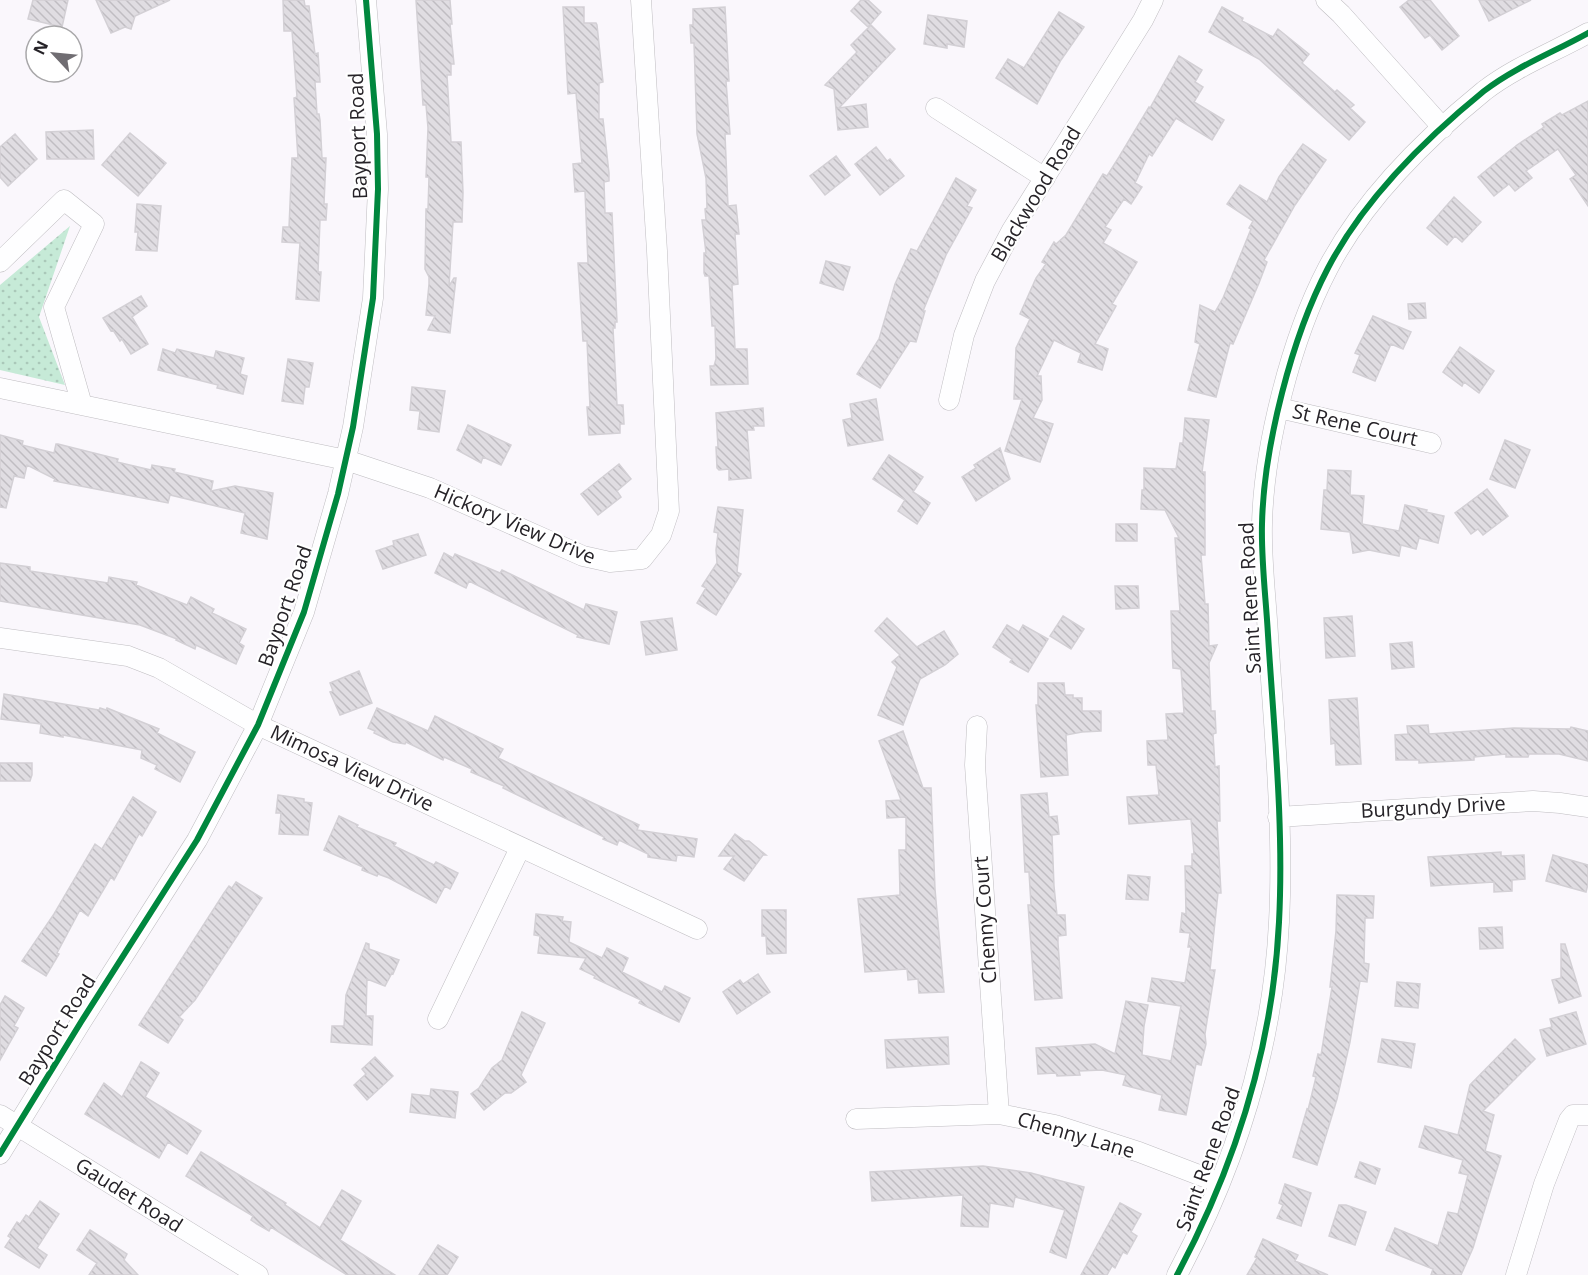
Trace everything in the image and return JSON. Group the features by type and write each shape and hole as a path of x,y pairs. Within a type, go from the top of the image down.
{"street":[{"name":"Bayport Road","path":"0,1154 197,840 258,725 304,612 346,460 373,298 378,189 377,134 366,0"},
{"name":"Hickory View Drive","path":"0,388 346,460 430,488 583,556 610,562 642,559 661,536 669,511 667,440 641,0"},
{"name":"Blackwood Road","path":"949,400 964,334 985,281 1012,230 1143,20 1153,0"},
{"path":"1326,0 1443,128"},
{"name":"Saint Rene Road","path":"1177,1275 1194,1242 1241,1130 1267,1022 1279,924 1278,817 1262,527 1264,474 1294,347 1328,267 1360,216 1395,175 1486,90 1518,70 1588,33"},
{"path":"936,108 1045,177"},
{"path":"0,262 64,200 94,224 54,307 82,405"},
{"name":"St Rene Court","path":"1279,408 1431,443"},
{"name":"Mimosa View Drive","path":"0,638 128,656 159,668 258,725 697,929"},
{"name":"Chenny Court","path":"977,726 975,765 992,1044 999,1114"},
{"name":"Burgundy Drive","path":"1278,817 1533,801 1560,802 1588,807"},
{"path":"438,1019 520,848"},
{"name":"Chenny Lane","path":"856,1119 999,1114 1055,1125 1139,1152 1220,1183"},
{"name":"Gaudet Road","path":"0,1115 258,1275"},
{"path":"1516,1275 1544,1184 1569,1120 1573,1115 1588,1115"}],"green space":[{"path":"70,226 39,317 65,385 0,370 0,285"}],"building":[{"path":"33,0 68,0 63,24 49,24 28,19"},
{"path":"96,0 170,0 135,16 131,29 125,27 111,33"},
{"path":"283,0 304,0 305,6 309,6 315,54 318,53 320,82 315,82 322,158 326,158 324,204 327,204 326,220 320,220 319,301 296,299 300,243 282,242 283,227 289,227 292,158 298,158 294,98 297,97 292,31 284,31"},
{"path":"416,0 450,0 454,64 451,64 451,75 447,75 451,142 461,142 463,193 462,222 453,222 449,286 456,278 450,333 428,330 435,316 426,315 429,284 429,277 425,269 429,177 426,177 428,128 426,105 423,105"},
{"path":"861,0 868,0 881,12 868,27 851,11"},
{"path":"1409,0 1430,0 1459,36 1442,50 1430,35 1425,38 1400,7"},
{"path":"1479,0 1531,0 1489,21"},
{"path":"563,7 584,7 584,23 596,23 597,25 603,82 599,83 599,119 603,119 609,173 609,181 604,182 605,213 612,213 617,322 613,328 617,405 623,405 624,424 620,424 620,433 589,435 587,341 583,341 578,263 588,263 585,191 575,192 573,164 582,163 576,93 568,94"},
{"path":"725,7 729,81 726,81 730,134 725,134 728,206 736,205 739,234 735,234 738,284 732,285 735,349 747,349 748,384 711,385 710,366 714,366 716,359 715,326 712,326 709,276 705,276 704,273 704,253 706,253 702,220 706,220 706,178 697,134 694,43 691,43 690,25 693,25 693,9"},
{"path":"1222,7 1243,18 1242,21 1273,37 1278,29 1309,54 1302,63 1335,92 1337,90 1354,105 1350,108 1365,122 1349,140 1259,59 1209,32"},
{"path":"1059,12 1084,27 1061,60 1037,104 996,78 1008,59 1024,68"},
{"path":"928,15 967,21 964,47 947,44 947,48 924,44"},
{"path":"871,25 895,49 839,108 866,104 868,127 838,130 834,89 825,85 857,52 851,45"},
{"path":"1179,56 1202,70 1195,82 1203,87 1194,102 1224,120 1212,140 1176,118 1152,156 1149,154 1135,183 1142,187 1131,204 1124,199 1105,227 1111,230 1103,243 1137,262 1112,304 1116,306 1095,344 1108,349 1102,370 1078,362 1081,353 1054,340 1037,376 1041,376 1042,400 1033,418 1053,424 1040,462 1005,451 1022,399 1014,399 1016,348 1030,319 1020,314 1036,278 1046,264 1042,262 1054,242 1056,244 1066,235 1103,174 1107,176 1150,108"},
{"path":"1588,101 1588,206 1570,179 1576,175 1558,149 1526,171 1532,178 1515,191 1509,184 1494,196 1478,177 1517,145 1544,127 1542,124"},
{"path":"93,130 94,159 47,159 46,132"},
{"path":"130,133 166,163 138,196 102,165"},
{"path":"15,134 37,159 8,186 0,177 0,147"},
{"path":"1303,144 1326,160 1295,205 1264,260 1267,262 1259,283 1233,344 1230,343 1216,397 1188,390 1200,344 1195,342 1200,305 1215,312 1223,298 1253,221 1227,204 1240,185 1267,202 1279,177"},
{"path":"876,147 887,161 890,159 904,176 880,195 855,164"},
{"path":"836,156 850,175 825,195 810,176"},
{"path":"956,178 976,190 967,206 972,208 946,255 923,311 925,311 916,342 910,341 880,388 857,374 879,339 895,284 911,249 917,251"},
{"path":"1454,197 1481,222 1462,242 1455,236 1447,245 1427,228"},
{"path":"137,204 161,206 157,251 136,250"},
{"path":"826,261 850,267 843,290 820,283"},
{"path":"141,296 147,306 132,317 148,344 131,354 122,339 120,341 103,318"},
{"path":"1425,303 1426,318 1409,319 1408,304"},
{"path":"1373,316 1411,332 1403,349 1391,344 1375,381 1353,372 1360,355 1355,353"},
{"path":"1460,347 1494,371 1479,393 1464,382 1462,386 1443,372"},
{"path":"163,349 175,353 177,349 214,358 216,351 244,358 240,374 247,376 243,394 217,388 218,385 158,370"},
{"path":"288,359 313,363 309,387 305,387 303,404 282,401"},
{"path":"412,387 445,391 439,432 418,429 420,411 410,410"},
{"path":"876,399 883,440 848,446 843,420 852,418 850,404"},
{"path":"763,408 764,426 753,426 754,430 747,430 751,478 729,480 729,469 719,470 717,468 716,413"},
{"path":"1185,418 1209,420 1202,472 1205,472 1205,555 1201,555 1205,604 1208,604 1209,646 1217,645 1209,663 1211,711 1215,711 1216,733 1213,734 1215,767 1219,766 1220,821 1217,821 1221,893 1218,893 1210,970 1215,970 1205,1034 1206,1044 1201,1065 1196,1064 1186,1115 1159,1110 1162,1095 1123,1085 1126,1075 1102,1070 1079,1071 1080,1075 1038,1074 1036,1048 1095,1044 1115,1054 1126,1001 1148,1005 1142,1055 1171,1061 1181,1006 1148,1001 1152,978 1185,983 1191,947 1188,947 1190,933 1180,932 1182,913 1186,914 1185,866 1192,866 1192,854 1194,854 1191,819 1129,824 1127,797 1159,795 1156,765 1148,765 1147,741 1168,740 1166,714 1184,713 1181,669 1173,668 1172,649 1171,611 1180,611 1175,538 1179,538 1165,510 1141,509 1144,468 1176,469 1180,443 1183,443"},
{"path":"468,425 511,445 501,465 483,457 481,463 457,450"},
{"path":"0,435 23,441 22,445 54,453 56,444 58,444 151,470 152,465 175,469 174,472 213,481 211,491 235,486 273,493 267,539 241,533 245,513 170,495 168,503 54,481 55,479 27,465 24,478 14,476 6,508 0,507"},
{"path":"1505,440 1530,450 1515,488 1490,479"},
{"path":"1000,448 1010,479 976,501 962,477 976,468 974,465"},
{"path":"889,455 923,477 913,492 930,503 917,524 898,511 905,500 873,479"},
{"path":"619,464 631,479 617,491 621,497 598,515 581,494"},
{"path":"1328,470 1351,471 1350,495 1364,496 1362,524 1399,531 1405,505 1427,510 1426,512 1444,516 1438,543 1419,538 1416,549 1401,545 1399,556 1369,550 1353,553 1350,532 1321,529"},
{"path":"1487,489 1508,516 1483,535 1478,529 1471,534 1455,513"},
{"path":"718,507 743,510 737,572 741,574 716,615 697,603 706,588 702,586 717,563 718,533 714,532"},
{"path":"1116,524 1137,524 1137,541 1116,541"},
{"path":"418,534 426,555 383,569 376,551 394,545 393,541"},
{"path":"444,553 453,558 455,554 500,573 502,570 584,610 586,604 617,612 609,644 577,637 578,635 469,581 466,588 435,573"},
{"path":"0,563 30,567 30,571 108,583 109,577 137,582 136,585 187,605 191,597 214,609 212,613 246,629 239,643 244,646 236,664 196,645 195,649 177,639 140,625 0,601"},
{"path":"1115,586 1138,586 1139,608 1116,609"},
{"path":"1063,616 1084,629 1071,649 1050,636"},
{"path":"1352,616 1355,656 1326,658 1324,618"},
{"path":"672,618 677,650 646,655 641,622"},
{"path":"887,618 917,647 944,631 958,654 945,665 920,679 903,725 878,715 897,667 892,662 900,655 875,631"},
{"path":"1007,625 1019,632 1023,625 1048,639 1028,672 1010,662 1012,659 993,647"},
{"path":"1412,642 1414,667 1392,669 1390,644"},
{"path":"359,671 372,703 340,715 330,692 333,691 330,683"},
{"path":"1038,683 1064,683 1065,695 1082,698 1082,711 1101,711 1101,731 1066,735 1068,775 1041,777 1036,705 1038,705"},
{"path":"4,694 99,710 107,708 159,729 157,733 195,752 180,782 155,769 157,765 141,758 142,750 63,735 63,737 40,733 41,724 1,719"},
{"path":"1357,698 1361,764 1336,765 1335,743 1331,744 1329,700"},
{"path":"377,708 428,731 435,716 503,749 498,758 639,825 637,830 697,839 694,857 677,855 676,861 648,857 648,854 619,840 617,845 603,839 604,837 503,788 504,786 471,772 472,769 444,757 443,760 406,742 405,744 393,742 368,728"},
{"path":"1428,725 1429,734 1514,728 1570,729 1571,727 1588,731 1588,761 1559,754 1506,757 1506,754 1474,757 1474,760 1419,763 1419,760 1396,760 1395,735 1408,734 1407,726"},
{"path":"903,731 923,788 931,788 935,889 944,992 919,993 918,979 908,980 907,969 865,972 858,899 900,895 899,850 906,850 906,817 887,818 886,801 901,800 879,741"},
{"path":"0,763 32,763 30,781 0,781"},
{"path":"1047,793 1049,817 1057,816 1059,834 1052,835 1054,886 1057,915 1065,915 1066,935 1058,936 1062,998 1035,1000 1028,905 1031,905 1029,872 1025,872 1021,795"},
{"path":"278,795 304,799 304,802 312,803 308,835 279,834 281,813 276,813"},
{"path":"133,797 156,812 142,836 139,834 114,880 111,877 88,916 80,910 46,976 22,961 54,914 95,844 102,849"},
{"path":"339,816 358,825 357,827 396,843 394,846 434,865 436,862 458,873 450,889 445,886 436,903 389,878 362,870 363,867 324,850"},
{"path":"735,834 749,841 766,855 763,855 744,881 724,869 734,856 719,856"},
{"path":"1501,852 1501,856 1524,855 1525,879 1512,880 1512,891 1494,892 1494,882 1431,886 1428,857"},
{"path":"1553,855 1588,865 1586,892 1546,881"},
{"path":"1128,875 1150,877 1148,900 1126,899"},
{"path":"236,882 262,898 195,1000 179,1017 183,1020 168,1043 139,1025 224,893"},
{"path":"1337,895 1374,896 1373,918 1365,918 1364,963 1369,964 1367,982 1360,981 1350,1042 1337,1099 1317,1165 1293,1157 1308,1110 1316,1077 1313,1076 1318,1054 1321,1055 1332,987 1330,987"},
{"path":"762,910 786,910 786,953 767,954 766,936 762,936"},
{"path":"536,914 563,917 562,921 571,922 569,942 602,958 607,948 628,958 622,972 662,992 665,986 690,998 679,1022 639,1003 641,1000 580,969 586,958 538,953 540,936 534,935"},
{"path":"1502,927 1503,948 1480,949 1479,928"},
{"path":"366,943 369,944 369,949 399,960 385,986 367,979 366,1016 373,1016 372,1045 331,1042 332,1026 344,1026 346,995"},
{"path":"1561,944 1565,944 1581,996 1559,1003 1552,980 1561,978"},
{"path":"758,974 770,992 737,1014 723,992 740,980 743,984"},
{"path":"1397,982 1420,984 1418,1008 1395,1006"},
{"path":"5,996 24,1008 14,1026 18,1028 0,1060 0,1005"},
{"path":"522,1012 545,1023 521,1075 526,1082 511,1093 505,1093 484,1110 471,1094 479,1088 492,1068 502,1060"},
{"path":"1576,1012 1586,1044 1547,1056 1540,1030 1552,1027 1550,1019"},
{"path":"948,1037 949,1064 887,1068 885,1040"},
{"path":"1382,1039 1415,1044 1411,1068 1378,1062"},
{"path":"1515,1039 1535,1059 1483,1111 1494,1115 1485,1151 1501,1156 1473,1248 1461,1275 1431,1275 1433,1269 1386,1250 1395,1228 1438,1246 1448,1212 1458,1214 1468,1175 1459,1173 1463,1160 1419,1147 1425,1126 1458,1135 1470,1085"},
{"path":"375,1057 393,1076 367,1100 354,1085 366,1074 362,1069"},
{"path":"141,1062 159,1073 145,1097 201,1131 187,1154 168,1142 159,1158 85,1114 104,1083 122,1097"},
{"path":"431,1089 458,1092 455,1118 410,1112 412,1094 430,1096"},
{"path":"201,1152 286,1203 285,1205 320,1228 342,1190 361,1201 340,1240 395,1275 347,1275 271,1227 269,1231 257,1224 251,1220 253,1216 186,1176"},
{"path":"1360,1162 1380,1169 1375,1184 1355,1177"},
{"path":"983,1166 1031,1173 1084,1187 1066,1258 1050,1252 1065,1210 1015,1197 1013,1207 990,1203 988,1227 961,1226 963,1195 872,1201 870,1172"},
{"path":"1285,1184 1311,1193 1301,1226 1277,1218 1283,1205 1279,1203"},
{"path":"40,1201 59,1214 37,1248 47,1255 39,1268 5,1247 11,1238 8,1236 17,1222 20,1224 26,1215 29,1217"},
{"path":"1120,1203 1141,1214 1131,1232 1137,1236 1127,1254 1123,1252 1115,1268 1112,1266 1107,1275 1081,1275"},
{"path":"1339,1205 1366,1212 1355,1245 1329,1236"},
{"path":"90,1230 127,1254 124,1260 138,1275 89,1275 97,1263 77,1250"},
{"path":"1263,1239 1298,1255 1295,1261 1328,1275 1247,1275 1257,1258 1255,1257"},
{"path":"438,1245 458,1257 447,1275 419,1275"}],"cycle path":[{"path":"0,1154 197,840 258,725 304,612 338,494 353,427 373,298 378,189 377,134 366,0"},
{"path":"1177,1275 1217,1191 1248,1104 1269,1014 1275,968 1280,886 1279,814 1262,524 1271,441 1296,345 1320,283 1342,243 1397,172 1440,129 1496,82 1588,33"}]}
